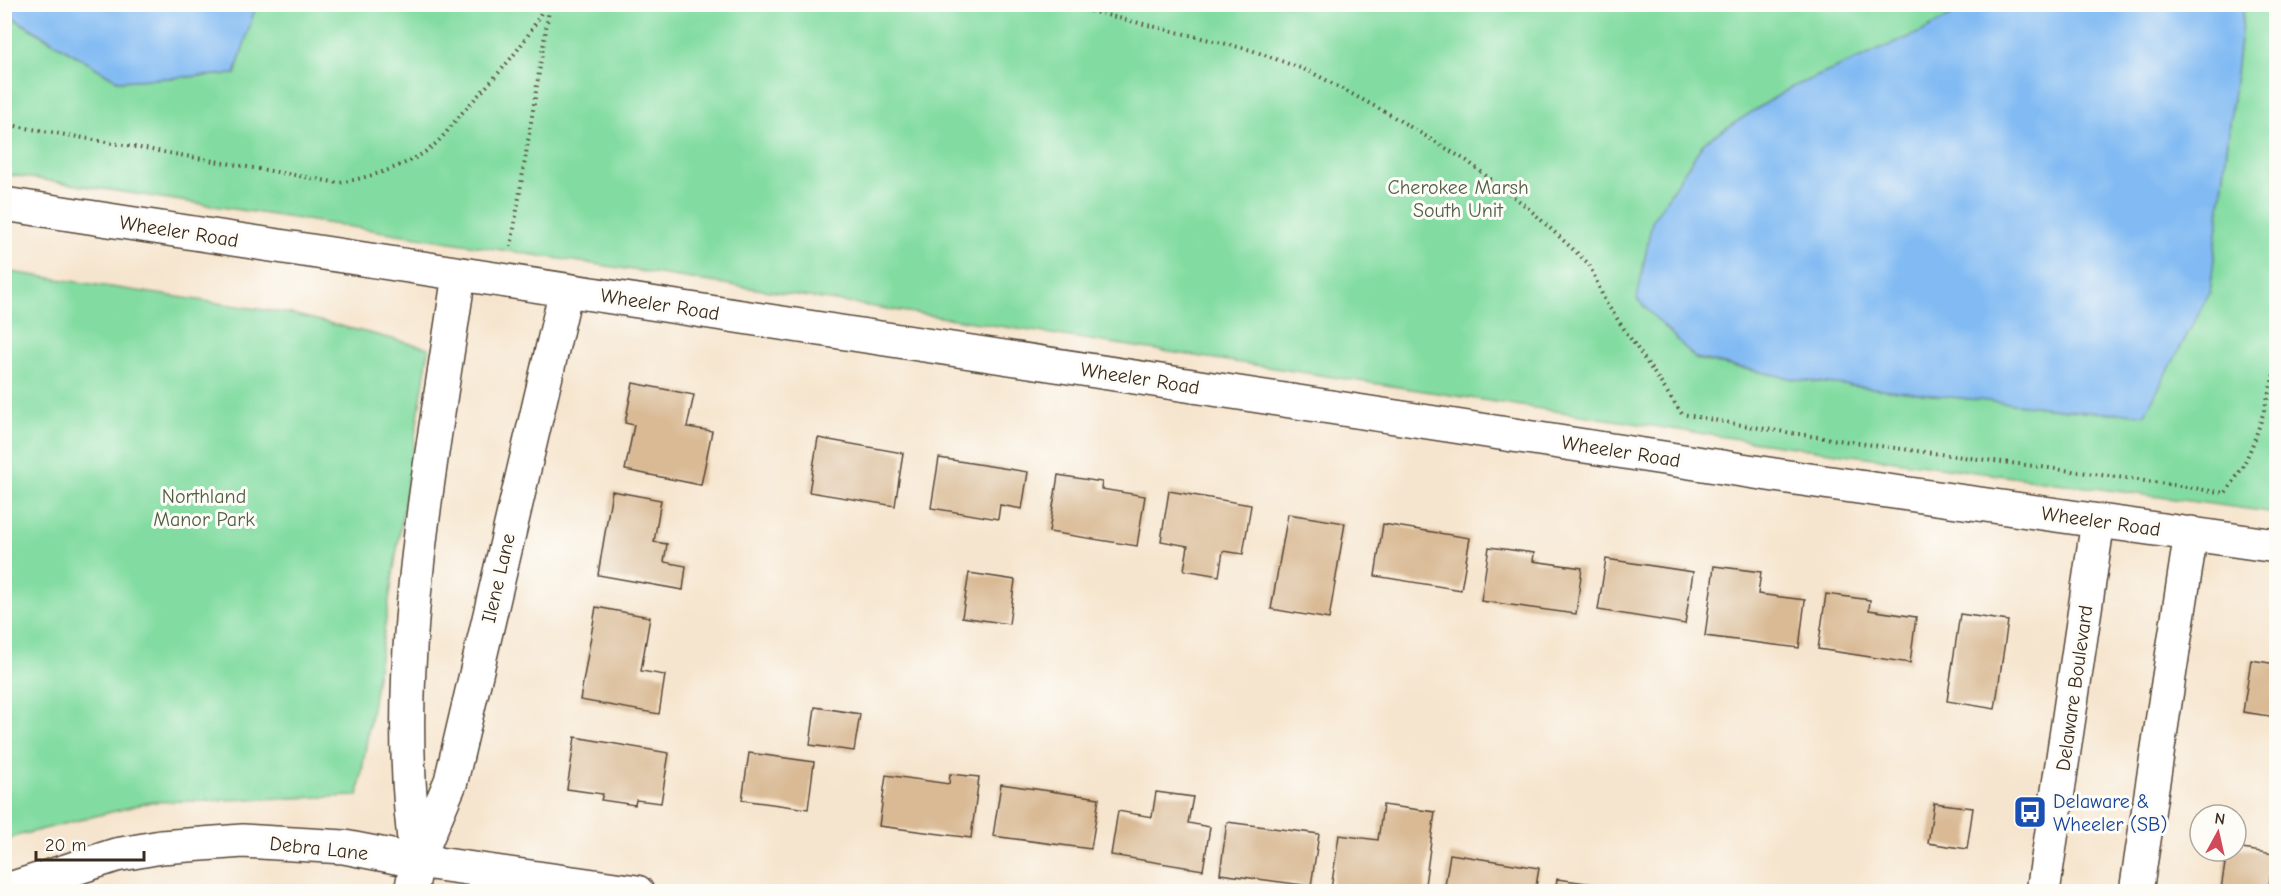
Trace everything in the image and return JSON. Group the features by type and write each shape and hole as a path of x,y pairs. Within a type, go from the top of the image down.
{"street":[{"name":"Wheeler Road","path":"4,204 1815,481 2277,546"},
{"path":"414,876 406,760 409,649 459,274"},
{"name":"Ilene Lane","path":"414,876 451,781 566,290"},
{"name":"Delaware Boulevard","path":"2043,891 2098,521"},
{"path":"2136,891 2191,533"},
{"name":"Debra Lane","path":"4,891 116,855 161,847 231,842 344,847 414,876 637,891"}],"path":[{"path":"4,124 339,183 361,178 403,162 433,146 506,64 538,20 545,4"},
{"path":"510,250 550,4"},
{"path":"1061,4 1251,50 1311,72 1389,114 1467,161 1527,207 1589,264 1605,301 1682,414 1810,437 2127,477 2225,493 2238,477 2257,431 2277,367"}],"green space":[{"name":"Cherokee Marsh South Unit","path":"256,4 1972,5 1921,32 1695,359 1799,380 2086,412 2210,292 2244,5 2276,5 2276,513 1764,443 5,174 4,13 118,81 235,74"},
{"name":"Northland Manor Park","path":"4,271 292,314 429,348 358,796 151,802 16,836 5,842"}],"water":[{"path":"1972,4 2244,5 2210,292 2145,414 2086,412 1799,380 1695,358 1637,299 1652,221 1704,142 1790,88 1921,32"},
{"path":"4,5 256,5 235,74 118,81 5,13"}],"building":[{"path":"633,383 694,395 687,427 712,431 701,485 625,470 634,425 625,423"},
{"path":"818,438 903,453 895,506 809,492"},
{"path":"939,458 1028,472 1022,509 1000,505 998,519 931,508"},
{"path":"1058,475 1102,482 1101,489 1145,496 1137,546 1049,532"},
{"path":"612,491 661,500 654,542 667,544 664,562 686,566 683,590 598,575"},
{"path":"1169,491 1251,505 1243,554 1223,551 1219,576 1184,570 1188,546 1161,541"},
{"path":"1288,514 1345,523 1329,619 1271,609"},
{"path":"1383,524 1470,538 1461,590 1375,576"},
{"path":"1489,547 1534,553 1533,561 1582,568 1576,614 1481,601"},
{"path":"1606,559 1693,572 1685,624 1598,610"},
{"path":"1714,566 1761,572 1758,594 1805,600 1799,648 1705,636"},
{"path":"969,573 1015,580 1009,624 962,617"},
{"path":"1826,594 1870,600 1869,610 1916,617 1910,663 1818,649"},
{"path":"596,607 650,617 641,671 665,675 659,714 580,700"},
{"path":"1960,614 2008,621 1995,709 1947,701"},
{"path":"2251,660 2276,664 2276,717 2243,712"},
{"path":"815,707 860,714 854,751 810,745"},
{"path":"575,737 669,753 661,803 636,800 635,805 601,800 603,794 567,789"},
{"path":"749,753 814,762 808,809 742,800"},
{"path":"950,774 979,777 971,838 879,826 886,775 949,784"},
{"path":"1001,784 1099,798 1091,849 993,836"},
{"path":"1156,792 1193,797 1188,823 1210,827 1203,870 1111,855 1118,811 1152,817"},
{"path":"1934,803 1973,808 1967,849 1928,843"},
{"path":"1383,805 1435,812 1424,892 1352,892 1331,889 1339,835 1378,840"},
{"path":"1227,822 1319,834 1311,886 1220,874"},
{"path":"2248,850 2274,854 2268,892 2221,889 2225,863 2248,863"},
{"path":"1450,854 1539,868 1535,892 1444,892"},
{"path":"1557,879 1637,890 1637,892 1555,892"}],"place":[{"name":"Delaware & Wheeler (SB)","path":"2030,812"}]}
